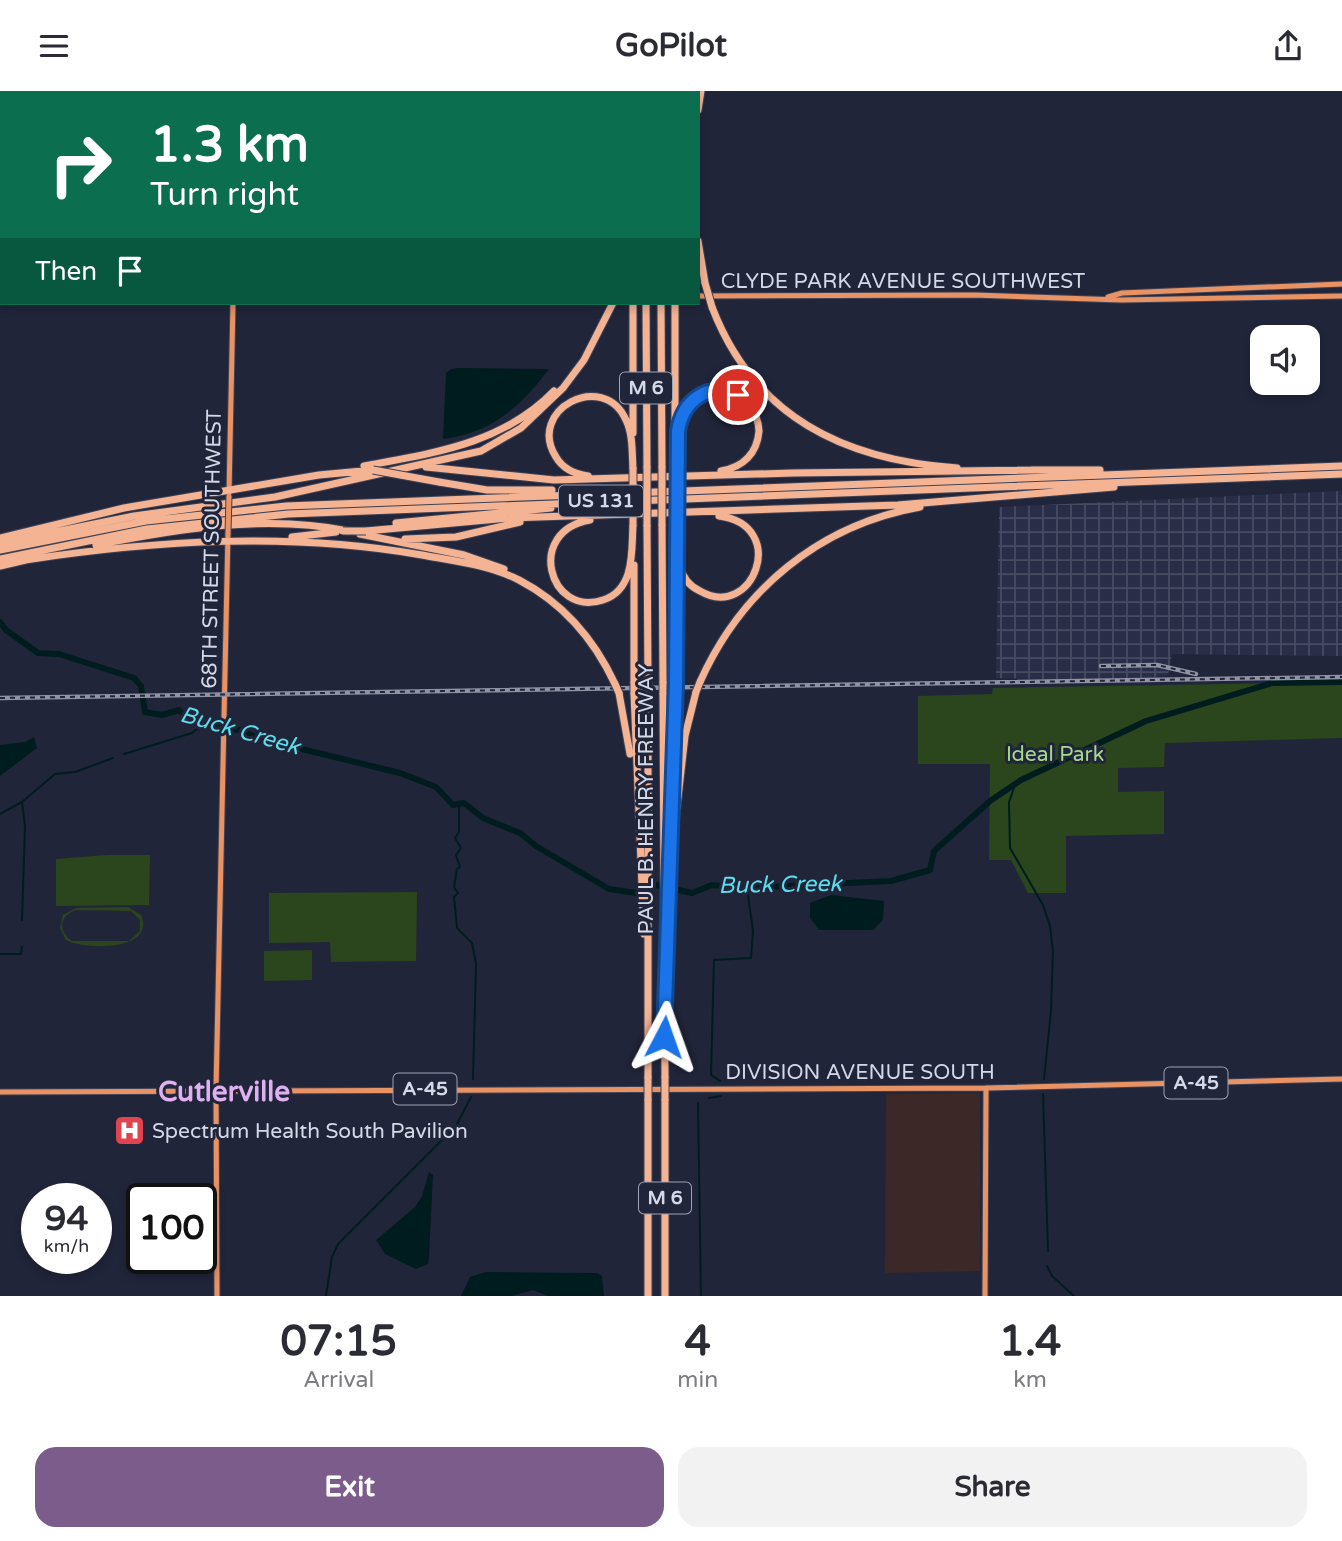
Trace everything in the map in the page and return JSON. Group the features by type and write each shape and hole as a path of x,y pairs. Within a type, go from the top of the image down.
{"highway":[{"path":"700,253 712,307 731,351 752,381 789,414 821,433 864,451 920,464 1036,470"},
{"path":"0,541 123,518 275,497 374,471 460,458 502,442 551,401 589,351 612,305"},
{"path":"633,305 634,693 638,849"},
{"name":"PAUL B. HENRY FREEWAY","path":"646,305 648,693 643,862 648,1023 648,1296"},
{"name":"PAUL B. HENRY FREEWAY","path":"662,305 663,693 669,862 666,938"},
{"path":"666,938 676,683 675,305"},
{"path":"0,541 87,515 229,493 453,449 492,435 538,406 589,351"},
{"path":"676,467 679,423 692,400 718,390 734,394 746,401 755,414 759,431 748,458 730,469 684,475"},
{"path":"625,478 580,475 563,466 550,441 550,427 558,411 573,399 583,396 602,398 614,405 629,428 633,468"},
{"name":"US 131","path":"0,550 110,527 245,509 1342,466"},
{"path":"319,475 427,467 532,479 1036,470 1248,470"},
{"path":"374,471 487,490 626,492"},
{"name":"US 131","path":"0,559 111,535 248,517 653,499 1342,476"},
{"path":"342,530 366,531 508,518 683,514 985,498 1205,479"},
{"path":"669,862 681,757 696,692 721,641 743,610 777,574 808,551 849,528 884,515 985,498"},
{"path":"257,541 456,515 653,499"},
{"path":"676,524 680,567 694,588 710,596 726,596 743,588 753,577 759,560 758,547 746,527 727,517 683,514"},
{"path":"627,515 581,522 559,536 552,549 550,564 560,589 577,600 591,602 608,598 617,592 629,571 633,525"},
{"path":"0,566 139,537 247,524 293,522 428,540 555,518"},
{"path":"342,530 494,564 540,589 574,621 596,648 618,693 629,738 638,849 643,862"},
{"path":"25,560 145,544 228,537 257,541 349,543 483,567 520,581 574,621"},
{"name":"M 6","path":"665,1296 666,938"}],"main road":[{"name":"CLYDE PARK AVENUE SOUTHWEST","path":"1108,297 1122,293 1340,284"},
{"path":"1333,296 1331,289 1340,284"},
{"path":"1275,296 1284,288"},
{"name":"CLYDE PARK AVENUE SOUTHWEST","path":"700,296 1108,297 1121,300 1342,296"},
{"name":"68TH STREET SOUTHWEST","path":"216,1296 216,1090 233,305"},
{"name":"DIVISION AVENUE SOUTH","path":"0,1092 986,1088 1342,1079"},
{"path":"985,1296 986,1088"}],"shaded area":[{"path":"451,369 549,369 528,395 504,416 476,431 443,439 446,373"},
{"path":"1342,491 1342,656 1172,654 1168,675 1131,681 996,678 999,507"},
{"path":"34,737 37,748 0,776 0,745 25,742"},
{"path":"831,895 884,901 883,920 873,930 819,930 810,918 810,903"},
{"path":"980,1093 980,1271 885,1273 886,1094"},
{"path":"429,1172 433,1175 429,1258 428,1264 416,1269 385,1254 376,1240 415,1207 422,1196"},
{"path":"486,1272 597,1273 602,1276 604,1296 548,1296 533,1290 512,1296 461,1296 470,1277"}],"green space":[{"name":"Ideal Park","path":"1342,682 1342,738 1165,743 1164,767 1118,768 1118,792 1164,791 1164,834 1066,836 1066,893 1028,893 1011,860 989,860 990,764 918,764 918,696 992,694 993,688"},
{"path":"150,855 149,905 56,906 56,859"},
{"path":"417,892 416,961 331,962 330,942 269,943 269,893"},
{"path":"128,907 141,915 143,927 138,936 129,942 102,946 75,943 66,940 60,928 63,915 76,908","holes":["76,910 131,911 140,920 140,931 129,941 72,941 64,933 62,924 66,916"]},
{"path":"312,950 312,980 264,981 264,951"}],"waterway":[{"name":"Buck Creek","path":"0,622 6,630 38,653 59,654 134,678 141,686 145,712 162,715 179,710 190,721 201,718 209,727 241,730 257,738 400,773 436,787 453,805 464,803 483,818 520,833 536,846 609,889 636,893 656,885 692,893 712,885 747,888 891,881 930,870 934,851 990,801 1021,780 1146,721 1272,683 1342,682"},
{"path":"124,754 192,733 205,723"},
{"path":"0,814 22,802 55,774 75,772 113,758"},
{"path":"1015,785 1009,802 1010,848 1043,905 1050,926 1053,951 1051,1011 1044,1079"},
{"path":"22,802 25,826 22,920"},
{"path":"459,805 459,832 455,838 461,848 456,855 460,867 457,869 454,887 458,893 454,897 457,928 472,943 476,964 473,1079"},
{"path":"720,1081 711,1075 714,960 751,958 753,931 747,888"},
{"path":"0,954 21,954 22,947"},
{"path":"1043,1094 1048,1251"},
{"path":"709,1098 721,1096"},
{"path":"326,1296 332,1257 338,1244 456,1126 471,1097"},
{"path":"698,1103 701,1296"},
{"path":"1047,1266 1052,1276 1074,1296"}],"railway":[{"path":"1101,666 1157,665 1196,674"},
{"path":"0,698 1342,677"}],"place":[{"name":"Spectrum Health South Pavilion","path":"129,1131"}],"district":[{"name":"Cutlerville","path":"224,1092"}],"route":[{"path":"664,1037 667,1023 676,683 678,431 683,412 698,396 718,390 738,395"}]}
